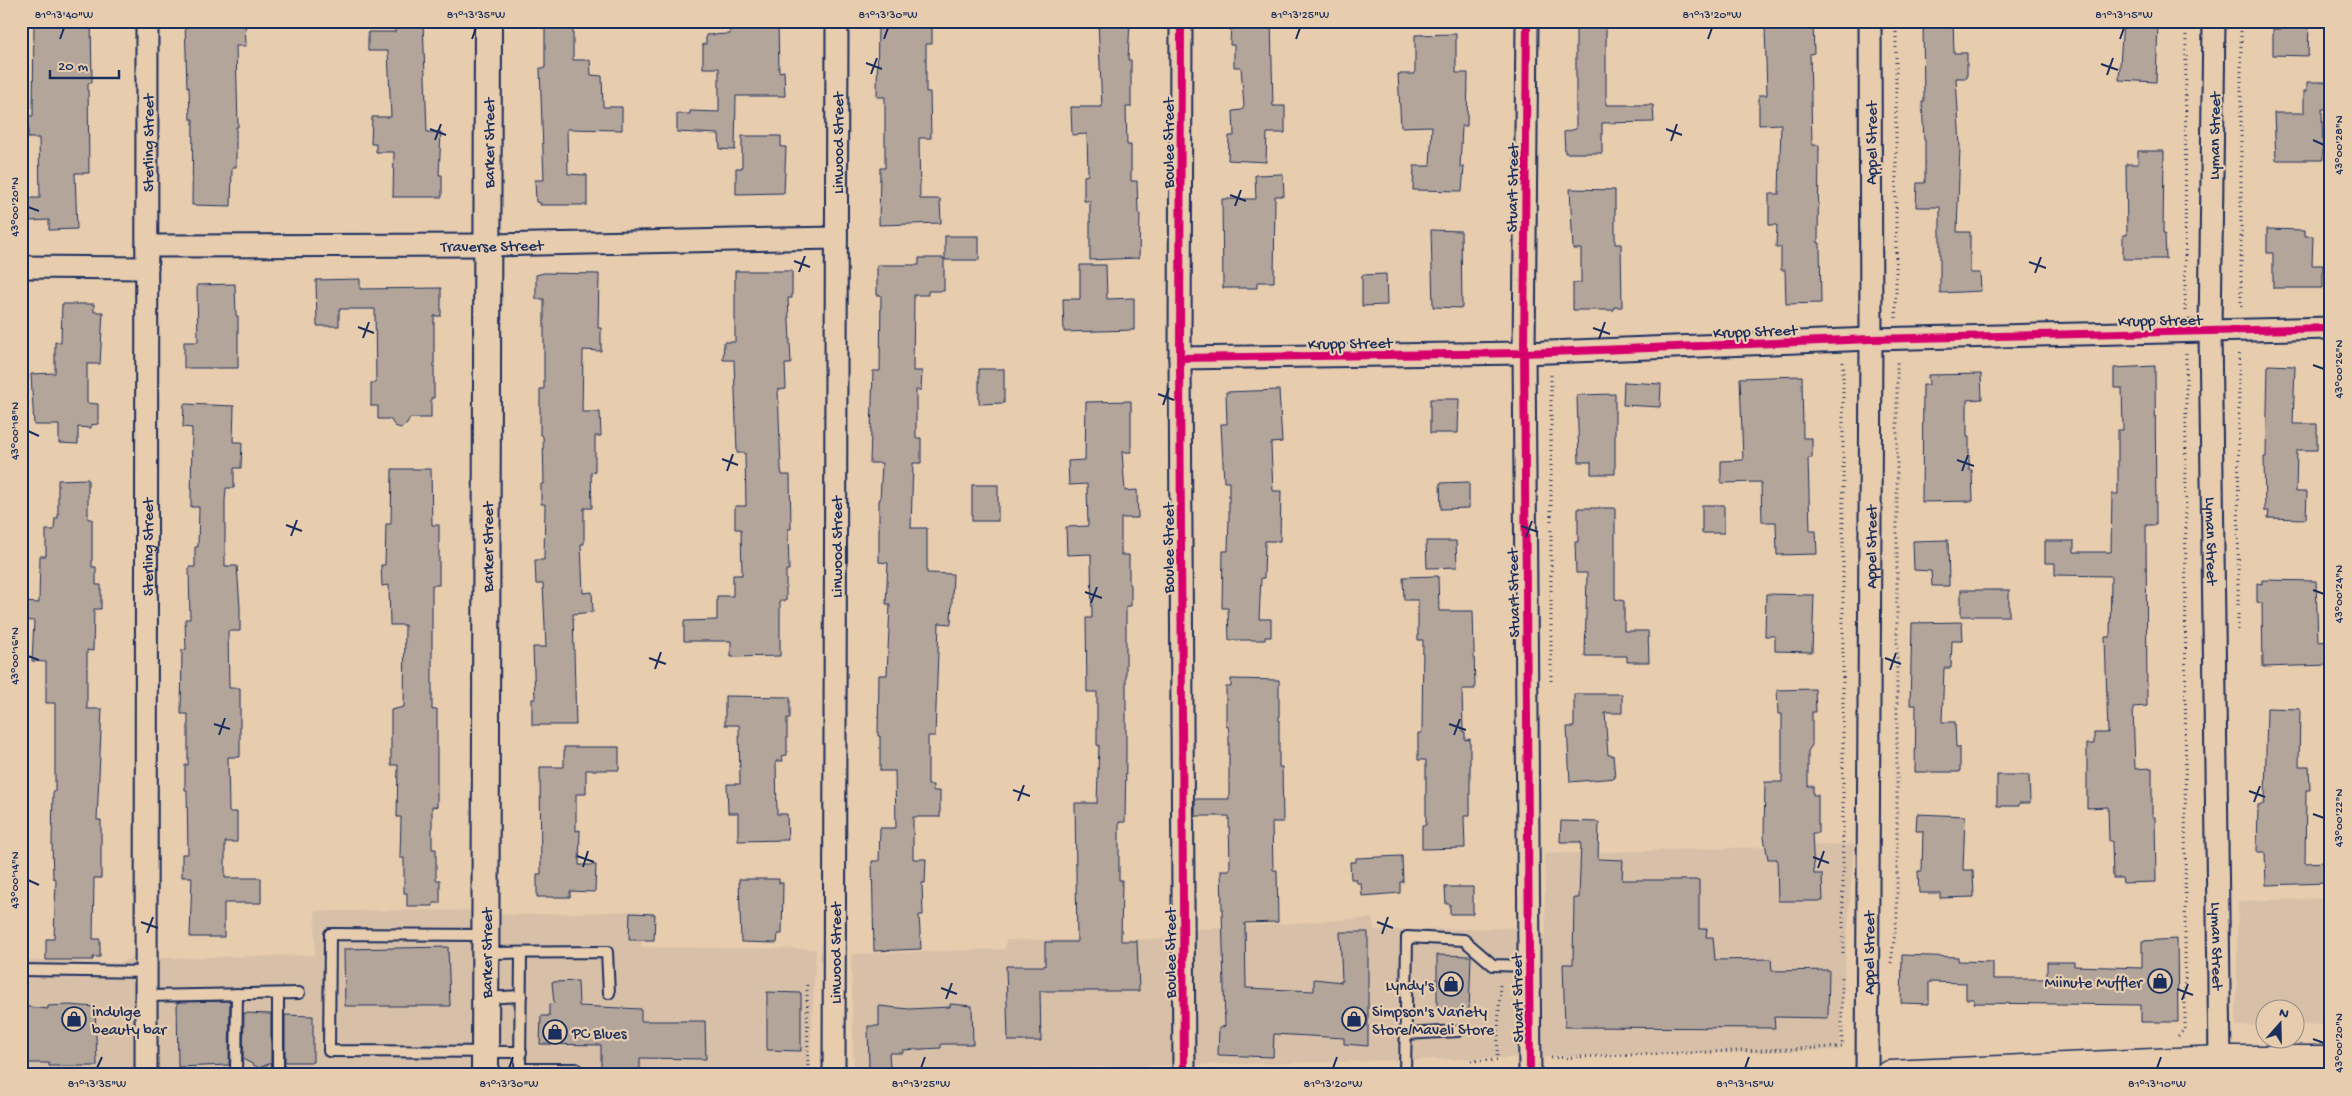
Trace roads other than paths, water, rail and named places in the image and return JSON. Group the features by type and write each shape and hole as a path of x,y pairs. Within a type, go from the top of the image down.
{"main road":[{"path":"1890,1075 2021,1072 2220,1060 2331,1060"}],"street":[{"name":"Sterling Street","path":"146,1075 147,21"},
{"name":"Barker Street","path":"485,1063 488,21"},
{"name":"Linwood Street","path":"834,1075 837,21"},
{"name":"Boulee Street","path":"1181,21 1180,358 1184,1075"},
{"name":"Stuart Street","path":"1527,21 1524,353 1530,1075"},
{"name":"Appel Street","path":"1867,1075 1871,339 1870,21"},
{"name":"Lyman Street","path":"2214,21 2210,332 2220,1060"},
{"name":"Traverse Street","path":"147,246 487,245 836,238"},
{"path":"21,267 147,268"},
{"name":"Krupp Street","path":"1180,358 1524,353 1871,339 2331,328"}],"lane":[{"path":"520,1052 485,1063 329,1052 330,934 486,944 521,953 607,952 608,993"},
{"path":"1405,1075 1407,937 1464,940 1493,965 1529,966"},
{"path":"521,953 520,1052 516,1072 576,1069 577,1075"},
{"path":"21,970 147,972"},
{"path":"146,996 299,993"},
{"path":"236,1075 237,994"},
{"path":"278,994 278,1075"},
{"path":"485,998 521,996"},
{"path":"1406,1034 1458,1032"}],"place":[{"name":"Miinute Muffler","path":"2160,981"},
{"name":"Lyndy's","path":"1451,984"},
{"name":"indulge beauty bar","path":"74,1019"},
{"name":"Simpson's Variety Store/Maveli Store","path":"1354,1019"},
{"name":"PC Blues","path":"555,1032"}]}
